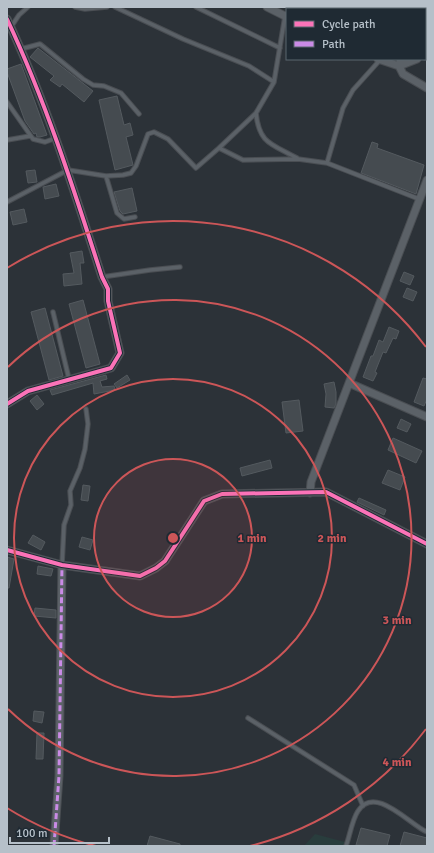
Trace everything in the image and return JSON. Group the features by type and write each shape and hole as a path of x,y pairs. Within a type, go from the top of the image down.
{"street":[{"path":"267,7 286,17"},
{"path":"7,19 57,138 68,170 102,277 108,289 108,301 120,353 111,368 28,391 7,404"},
{"path":"386,60 400,62 411,60"},
{"path":"400,62 403,74 427,88"},
{"path":"310,493 311,482 427,180"},
{"path":"349,383 427,417"},
{"path":"7,550 62,565 140,576 156,568 165,561 204,501 222,494 326,492 427,544"},
{"path":"54,846 59,776 62,565"}],"lane":[{"path":"11,27 19,15 28,7"},
{"path":"75,7 85,9 107,7"},
{"path":"115,7 183,39 249,66 274,82"},
{"path":"196,7 280,48"},
{"path":"7,202 68,170 106,176 131,173 136,166 148,134 154,132 168,139 196,168 256,113 274,82 286,17"},
{"path":"20,50 40,44 83,79 93,85 104,86 121,93 139,114"},
{"path":"327,163 343,108 353,90 378,60"},
{"path":"7,102 30,136 39,142 57,138"},
{"path":"256,113 257,128 263,138 298,159"},
{"path":"7,140 30,136"},
{"path":"219,148 243,160 298,159 327,163 419,199"},
{"path":"106,176 117,213 124,220 135,217"},
{"path":"102,277 180,267"},
{"path":"53,312 69,379"},
{"path":"62,565 64,525 71,505 70,491 80,468 85,449 88,424 86,409"},
{"path":"248,718 354,785 362,806"},
{"path":"346,846 358,811 362,806 376,802 389,806 417,827 427,832"}],"green space":[{"path":"315,834 345,842 344,846 304,846"}],"building":[{"path":"38,48 93,91 84,102 62,84 60,87 50,80 54,76 30,57"},
{"path":"21,64 47,135 37,137 36,133 34,134 25,121 7,72 7,69"},
{"path":"117,96 124,125 130,123 133,135 126,137 133,165 115,170 99,100"},
{"path":"372,142 378,144 377,148 424,165 416,194 361,173"},
{"path":"35,170 37,182 28,183 26,171"},
{"path":"56,184 59,196 45,199 43,187"},
{"path":"132,188 137,211 123,214 120,211 114,192"},
{"path":"24,209 27,222 13,225 10,212"},
{"path":"82,251 84,263 80,263 82,284 64,286 63,274 74,273 70,253"},
{"path":"404,272 414,276 410,285 400,281"},
{"path":"407,288 417,292 413,301 403,297"},
{"path":"83,300 100,364 86,368 69,304"},
{"path":"45,308 63,376 49,380 31,312"},
{"path":"389,327 399,331 396,339 393,338 386,353 383,352 373,381 363,377 379,340 383,342"},
{"path":"106,375 107,379 100,381 102,387 114,386 115,390 94,394 93,383 52,395 50,390"},
{"path":"127,375 130,380 117,388 114,384"},
{"path":"423,378 427,379 427,399 424,406 414,402"},
{"path":"334,382 336,404 334,408 325,407 326,394 324,384"},
{"path":"37,395 44,404 37,410 30,401"},
{"path":"299,400 303,431 286,433 282,402"},
{"path":"401,419 411,424 407,432 397,428"},
{"path":"393,438 422,451 416,463 388,450"},
{"path":"270,460 272,468 242,476 240,468"},
{"path":"388,470 405,477 400,490 382,483"},
{"path":"83,485 90,486 88,501 81,500"},
{"path":"359,498 386,510 384,515 357,502"},
{"path":"33,535 45,542 41,550 28,543"},
{"path":"82,537 93,540 90,550 79,547"},
{"path":"7,557 14,559 9,588 7,588"},
{"path":"38,566 53,569 51,576 37,574"},
{"path":"35,608 56,610 56,618 34,616"},
{"path":"34,711 44,712 42,723 33,721"},
{"path":"37,733 44,733 43,759 36,759"},
{"path":"361,828 390,835 387,846 356,845"},
{"path":"404,832 427,838 427,846 400,846"},
{"path":"150,836 180,844 180,846 147,846"}],"marked path":[{"path":"54,846 59,776 62,565"}],"cycle path":[{"path":"7,19 47,114 102,277 108,289 108,301 120,353 111,368 28,391 7,404"},
{"path":"7,550 62,565 140,576 156,568 165,561 204,501 222,494 326,492 427,544"}]}
